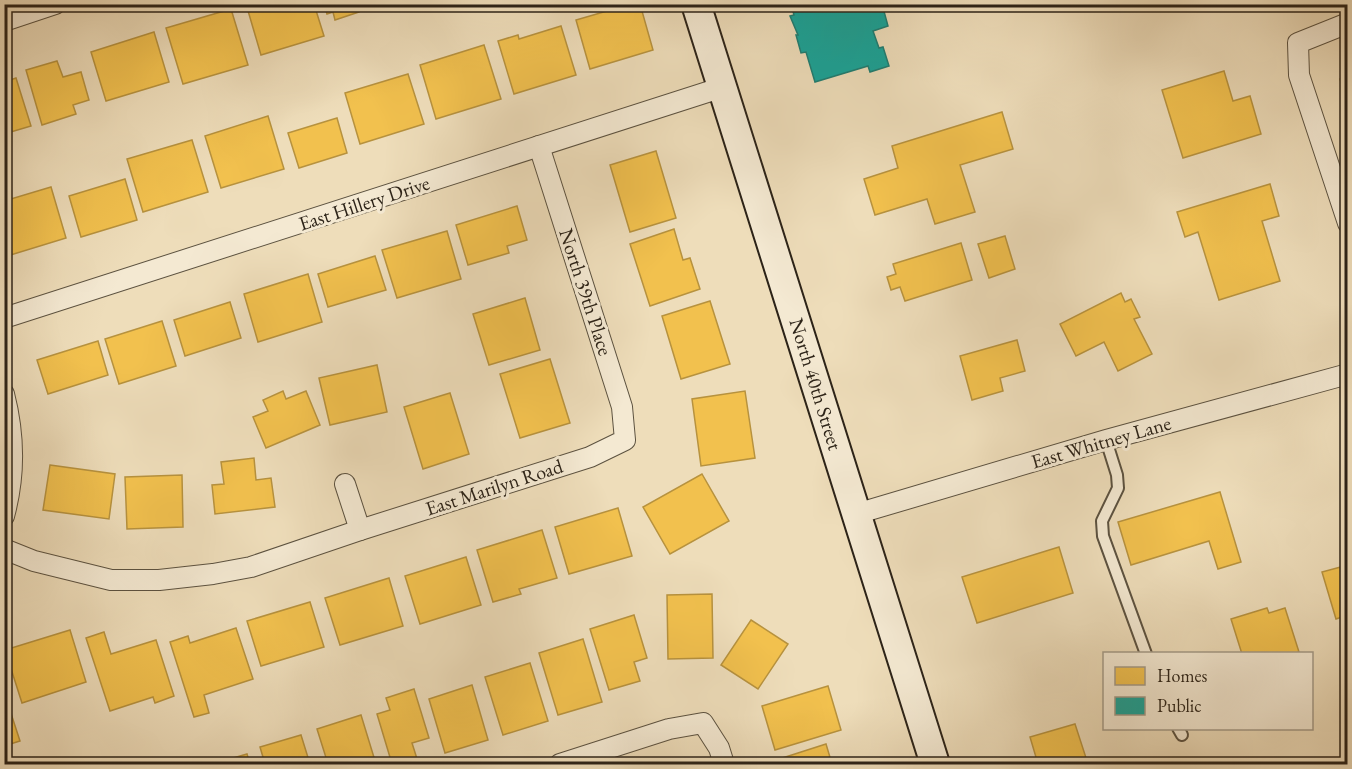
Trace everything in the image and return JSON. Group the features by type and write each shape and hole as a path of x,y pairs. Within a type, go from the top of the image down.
{"main road":[{"name":"North 40th Street","path":"696,4 935,765"}],"street":[{"path":"4,21 55,4"},
{"path":"1347,23 1298,43 1299,75 1347,223"},
{"name":"East Hillery Drive","path":"4,318 723,87"},
{"name":"North 39th Place","path":"539,146 622,407 625,440"},
{"name":"East Whitney Lane","path":"856,514 1106,440 1347,374"},
{"path":"4,394 10,417 12,460 4,516"},
{"name":"East Marilyn Road","path":"4,549 34,561 111,580 159,580 251,567 590,457 625,440"},
{"path":"345,484 360,530"},
{"path":"560,765 669,729 703,723 719,748 724,765"}],"lane":[{"path":"1106,440 1117,475 1118,488 1102,521 1103,536 1145,652"}],"building: Homes":[{"path":"246,4 314,4 324,36 261,55"},
{"path":"324,4 357,4 359,12 335,20 333,12 327,14"},
{"path":"631,4 640,4 653,50 590,69 576,20"},
{"path":"231,9 248,65 183,84 166,28"},
{"path":"561,26 576,75 514,94 498,41 518,35 519,39"},
{"path":"154,32 169,82 106,101 91,52"},
{"path":"484,45 501,99 436,119 420,65"},
{"path":"57,61 63,77 81,72 89,100 73,105 76,114 42,125 26,70"},
{"path":"1224,71 1233,101 1250,96 1261,134 1183,158 1162,90"},
{"path":"408,74 424,124 360,144 345,93"},
{"path":"1348,77 1348,104 1340,79"},
{"path":"16,78 31,126 4,134 4,82"},
{"path":"1002,112 1013,149 960,165 975,212 935,224 927,199 875,215 864,179 898,168 892,146"},
{"path":"268,116 284,169 221,188 205,136"},
{"path":"337,118 347,153 299,168 288,133"},
{"path":"192,140 208,192 143,212 127,159"},
{"path":"656,151 676,218 630,232 610,165"},
{"path":"125,179 137,220 81,237 69,196"},
{"path":"1270,184 1279,216 1262,221 1280,281 1219,300 1198,232 1185,237 1177,212"},
{"path":"51,187 66,238 4,257 4,201"},
{"path":"517,206 527,240 507,246 509,253 468,265 456,225"},
{"path":"674,229 683,260 690,258 700,289 650,306 630,244"},
{"path":"447,231 461,279 397,298 382,250"},
{"path":"1005,236 1015,269 989,278 978,244"},
{"path":"961,243 972,280 905,301 900,287 891,290 887,277 896,274 893,264"},
{"path":"375,256 386,290 328,307 318,274"},
{"path":"308,274 322,322 258,342 244,294"},
{"path":"1121,293 1125,302 1131,299 1140,317 1134,319 1152,354 1118,371 1104,342 1076,356 1060,324"},
{"path":"525,298 540,350 489,365 473,314"},
{"path":"710,301 730,364 681,379 662,316"},
{"path":"230,302 241,338 185,356 174,320"},
{"path":"162,321 176,366 119,384 105,339"},
{"path":"1017,340 1025,371 1000,378 1003,391 972,400 960,356"},
{"path":"98,341 108,375 48,394 37,360"},
{"path":"550,359 570,423 520,438 500,374"},
{"path":"377,365 387,412 330,425 319,378"},
{"path":"283,391 286,399 306,391 320,425 266,448 253,417 268,411 263,400"},
{"path":"745,391 755,458 701,466 692,399"},
{"path":"450,393 469,454 423,469 404,407"},
{"path":"254,458 256,480 271,478 275,507 215,514 212,485 224,484 221,462"},
{"path":"50,465 115,474 109,519 43,510"},
{"path":"702,474 729,521 670,554 643,507"},
{"path":"182,475 183,527 127,529 125,477"},
{"path":"1220,492 1241,562 1218,569 1209,541 1131,565 1118,522"},
{"path":"618,508 632,556 569,574 555,527"},
{"path":"542,530 557,578 519,589 521,594 493,602 477,550"},
{"path":"1059,547 1073,593 977,623 962,577"},
{"path":"466,557 481,605 420,624 405,576"},
{"path":"1348,565 1348,615 1336,619 1322,572"},
{"path":"389,578 403,626 340,645 325,598"},
{"path":"712,594 713,658 668,659 667,595"},
{"path":"310,602 324,647 261,666 247,621"},
{"path":"1267,608 1269,613 1285,608 1299,652 1241,652 1231,619"},
{"path":"634,615 647,658 634,662 640,681 609,690 590,629"},
{"path":"751,620 788,644 758,689 721,665"},
{"path":"236,628 253,679 204,695 209,713 194,717 170,642 188,636 190,643"},
{"path":"70,630 86,682 22,703 5,650"},
{"path":"104,632 111,654 156,640 174,696 155,703 153,697 110,711 86,638"},
{"path":"583,639 602,702 558,715 539,653"},
{"path":"530,663 548,721 503,735 485,677"},
{"path":"472,685 488,740 445,753 429,699"},
{"path":"828,686 841,730 775,750 762,706"},
{"path":"414,689 429,738 412,743 418,762 392,764 377,714 390,710 386,698"},
{"path":"4,692 20,741 4,746"},
{"path":"361,715 376,764 328,764 317,729"},
{"path":"1075,724 1088,764 1038,764 1030,737"},
{"path":"301,735 310,764 265,764 260,747"},
{"path":"826,744 832,764 774,764 773,761"},
{"path":"247,754 250,764 213,764"}],"building: Public":[{"path":"791,4 882,4 888,26 873,31 879,48 883,47 889,66 870,72 868,66 815,82 806,52 801,53 796,35 798,35 790,16 794,15"}]}
